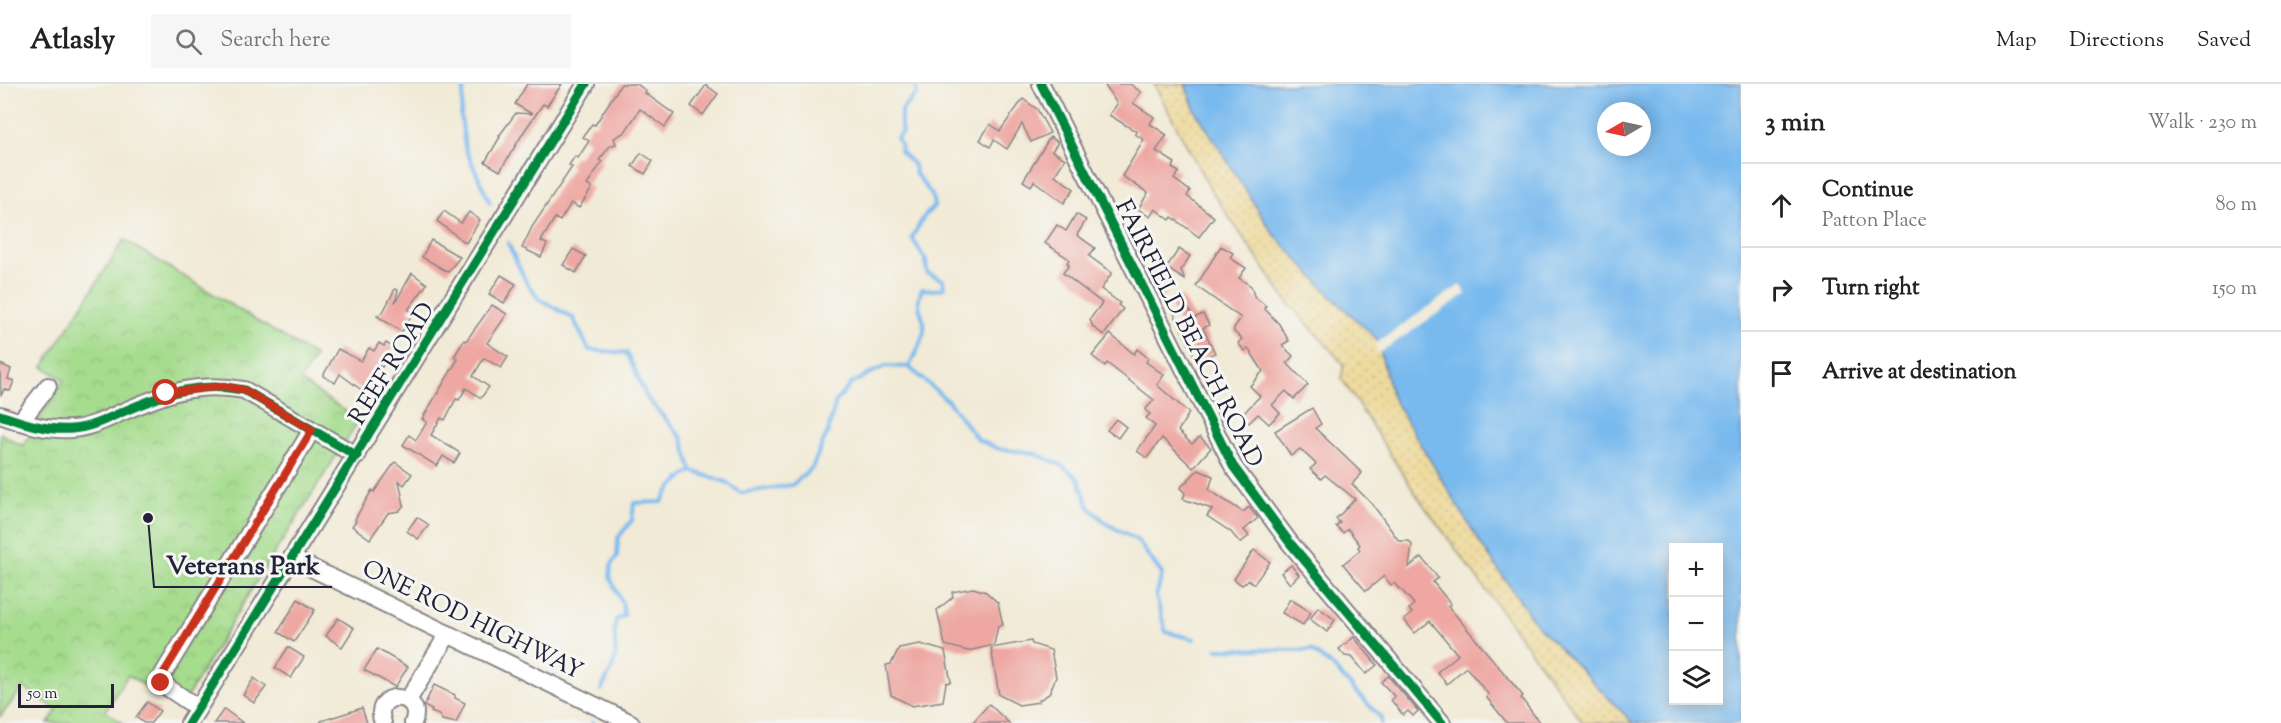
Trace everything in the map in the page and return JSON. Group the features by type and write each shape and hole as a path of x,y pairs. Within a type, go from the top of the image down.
{"street":[{"name":"REEF ROAD","path":"189,723 586,84"},
{"name":"FAIRFIELD BEACH ROAD","path":"1041,84 1233,466 1290,543 1442,723"},
{"path":"20,422 48,386"},
{"path":"0,415 46,428 73,429 94,424 166,393 223,386 244,390 357,456"},
{"path":"198,708 161,683 160,679 312,430"},
{"name":"ONE ROD HIGHWAY","path":"293,559 632,723"},
{"path":"408,700 448,634"},
{"path":"383,723 381,711 387,702 397,697 408,700 415,710 413,723"}],"sand":[{"path":"1154,84 1185,84 1195,111 1332,297 1377,339 1392,397 1536,624 1633,723 1583,723 1417,496 1341,378 1344,365 1285,299 1210,189"}],"green space":[{"path":"124,240 315,356 300,381 359,420 251,590 180,709 128,675 105,711 123,723 48,723 57,710 23,687 0,717 0,433 23,446 64,380 43,367"}],"water":[{"path":"1185,84 1741,84 1741,723 1633,723 1536,624 1480,543 1392,397 1377,339 1332,297 1272,232 1195,110"}],"pier":[{"path":"1460,285 1466,294 1378,354 1375,344"}],"building":[{"path":"527,84 562,84 547,106 543,104 500,171 485,162 499,136 516,113 532,114 515,104"},
{"path":"621,84 637,84 646,91 645,93 674,114 665,127 640,109 625,132 614,138 616,144 610,146 599,160 602,162 587,185 592,188 579,208 571,203 560,221 555,218 541,241 547,244 541,257 522,248 532,227 572,167 569,165 575,156 578,158 589,141 583,137 592,124 595,125"},
{"path":"1104,84 1130,84 1141,92 1133,103 1154,117 1150,124 1167,135 1156,151 1175,163 1172,168 1179,172 1174,179 1190,191 1187,196 1214,217 1199,237 1172,217 1170,220 1155,209 1150,217 1138,209 1148,193 1122,176 1144,140 1135,134 1137,132 1109,115 1117,104"},
{"path":"706,85 718,94 703,115 691,106"},
{"path":"1023,99 1037,109 1050,133 1031,142 1022,124 1007,149 994,140 990,147 980,140 990,124 1000,131"},
{"path":"1050,137 1058,142 1052,151 1065,159 1055,175 1074,189 1064,203 1034,181 1031,186 1023,181"},
{"path":"641,153 653,161 645,174 632,166"},
{"path":"444,211 461,223 469,212 480,220 466,243 437,221"},
{"path":"1076,214 1086,220 1077,235 1095,248 1089,256 1112,273 1101,289 1120,303 1118,305 1123,309 1104,335 1093,327 1090,319 1102,303 1063,273 1069,265 1067,263 1069,259 1045,243 1057,225 1066,231"},
{"path":"431,240 460,257 448,272 422,257"},
{"path":"1221,246 1233,253 1230,258 1246,268 1239,278 1251,286 1254,296 1266,306 1264,308 1279,324 1289,341 1282,345 1293,356 1287,363 1308,385 1294,399 1286,391 1272,405 1280,413 1269,424 1258,414 1249,423 1242,415 1260,396 1250,386 1263,371 1248,348 1245,351 1238,343 1242,339 1234,332 1234,328 1241,318 1196,286"},
{"path":"573,249 586,256 576,273 563,265"},
{"path":"1179,249 1190,256 1181,270 1185,280 1166,268"},
{"path":"1166,269 1173,282 1162,299 1150,278"},
{"path":"412,273 427,284 408,310 413,313 402,332 377,316 383,312 395,289 398,290 395,303"},
{"path":"501,275 516,284 504,303 489,294"},
{"path":"1181,296 1194,318 1203,314 1209,325 1203,328 1215,353 1197,361 1169,303"},
{"path":"492,305 507,314 487,343 508,357 501,368 484,358 473,376 489,387 481,398 466,388 459,400 456,399 445,420 441,418 431,435 460,453 454,463 443,456 437,466 403,445 409,435 416,440 427,422 422,419 458,359 454,357 464,340 466,341"},
{"path":"1110,334 1134,354 1137,349 1148,358 1146,362 1164,375 1157,385 1189,413 1178,431 1192,444 1200,437 1211,448 1193,468 1162,438 1147,458 1137,451 1155,426 1146,418 1150,414 1145,410 1154,400 1107,363 1105,366 1092,356"},
{"path":"379,343 384,346 386,343 395,348 393,352 399,356 393,365 386,361 382,367 379,366 368,381 377,388 371,397 340,374 335,383 323,376 338,349 361,361 369,348 374,351"},
{"path":"0,364 11,369 8,379 14,381 10,391 4,389 1,396"},
{"path":"1312,408 1321,424 1315,428 1362,473 1352,484 1373,505 1399,541 1409,541 1412,545 1409,567 1422,557 1438,578 1433,582 1451,604 1448,606 1523,696 1521,698 1540,723 1507,723 1487,698 1488,694 1466,667 1447,684 1437,672 1458,655 1430,621 1415,633 1404,620 1412,613 1409,609 1414,604 1400,588 1394,583 1391,585 1384,576 1366,591 1343,564 1360,550 1358,547 1360,545 1348,529 1343,533 1336,526 1340,523 1336,519 1355,499 1325,475 1321,479 1310,469 1316,464 1300,449 1291,456 1275,431"},
{"path":"1116,419 1126,427 1118,438 1107,430"},
{"path":"395,462 412,474 404,485 399,481 404,505 399,511 388,513 370,539 352,526 372,490 374,492"},
{"path":"1198,470 1213,476 1209,490 1243,512 1249,507 1258,518 1244,530 1249,536 1240,543 1231,532 1207,516 1212,509 1183,499 1185,493 1180,488"},
{"path":"417,517 429,525 418,539 407,531"},
{"path":"1254,550 1270,562 1254,584 1249,580 1242,585 1234,579"},
{"path":"1291,565 1299,575 1290,584 1281,573"},
{"path":"973,588 986,592 998,603 1003,625 998,626 994,645 968,651 945,645 937,610 953,597 952,592"},
{"path":"298,599 315,610 294,642 278,632"},
{"path":"1290,599 1311,612 1303,625 1282,613"},
{"path":"1318,607 1335,620 1327,632 1310,619"},
{"path":"338,618 354,628 342,647 326,636"},
{"path":"1354,637 1377,665 1366,674 1352,657 1345,656 1339,649"},
{"path":"1031,641 1032,644 1051,650 1056,677 1049,694 1039,702 1019,705 999,695 991,648"},
{"path":"920,644 945,651 951,682 946,683 943,701 912,706 891,695 886,665 891,664 899,648"},
{"path":"288,647 304,657 291,678 275,668"},
{"path":"377,649 408,667 395,687 364,670"},
{"path":"1388,676 1418,711 1413,716 1408,711 1403,715 1391,700 1395,697 1381,682"},
{"path":"254,678 266,687 254,703 243,695"},
{"path":"434,685 455,695 455,698 465,703 456,723 442,720 439,715 424,706"},
{"path":"147,702 160,711 151,723 144,723 136,717"},
{"path":"989,704 1009,723 972,723"},
{"path":"362,708 367,723 321,723 321,721"},
{"path":"224,709 243,723 214,723"}],"waterway":[{"path":"464,84 461,116 465,148 490,203"},
{"path":"909,367 924,331 919,307 922,289 944,288 943,280 927,273 926,261 912,238 923,218 934,206 932,195 915,173 914,165 900,151 901,146 897,138 902,132 902,110 917,94 915,84"},
{"path":"508,243 525,280 539,299 573,318 589,350 627,353 647,398 682,438 692,471 726,482 741,493 792,485 812,468 828,431 836,401 852,383 885,366 909,367 948,401 978,440 999,449 1034,453 1061,465 1078,478 1089,507 1107,524 1137,540 1162,574 1156,597 1166,632 1194,639"},
{"path":"601,690 614,663 616,620 624,615 623,605 610,577 611,565 617,556 618,538 632,520 634,503 662,502 674,485 692,471"},
{"path":"1217,649 1311,650 1332,666 1381,718 1381,723"}],"cycle path":[{"path":"189,723 586,84"},
{"path":"1041,84 1233,466 1290,543 1442,723"},
{"path":"0,415 44,428 78,428 180,391 210,387 244,390 357,456"}],"place":[{"name":"Veterans Park","path":"148,518"}],"route":[{"path":"161,683 160,679 312,430 244,390 223,386 166,393"}]}
